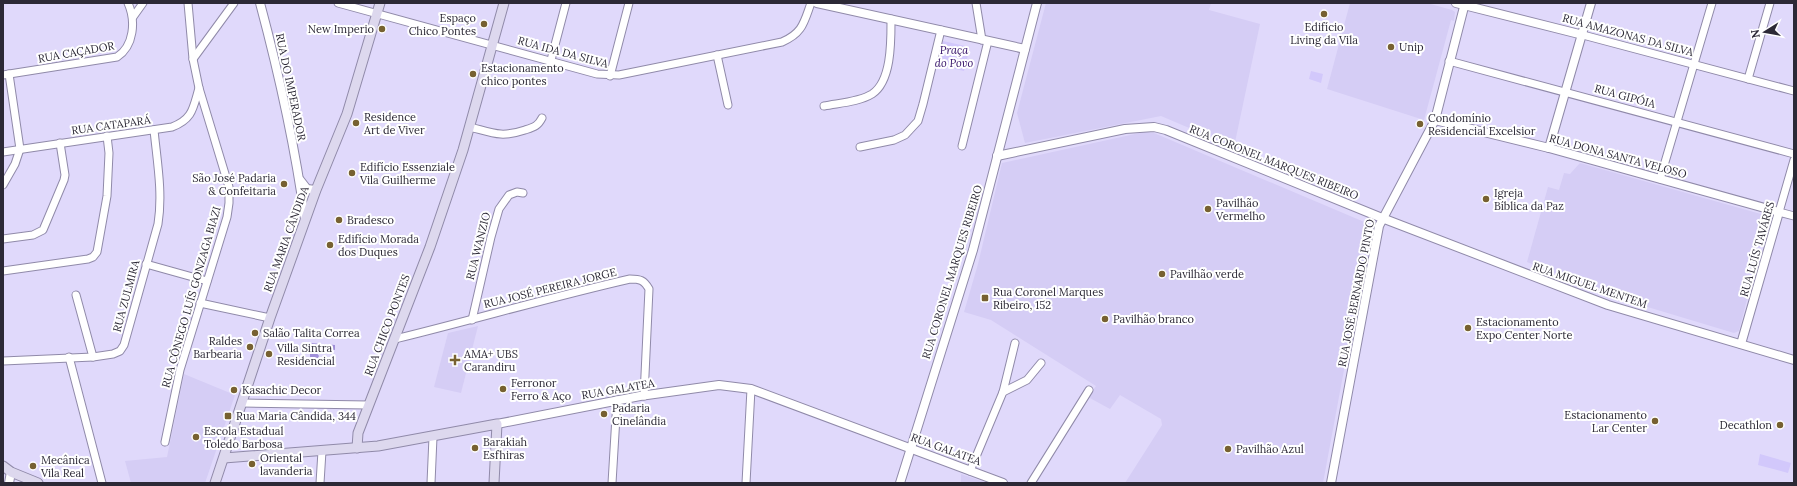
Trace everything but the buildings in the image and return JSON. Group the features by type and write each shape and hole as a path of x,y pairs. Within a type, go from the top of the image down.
{"main road":[{"name":"RUA MARIA CÂNDIDA","path":"215,483 305,219 347,114 380,3"},
{"name":"RUA CHICO PONTES","path":"357,448 358,433 368,405 430,248 470,126 504,3"},
{"name":"RUA GALATEA","path":"224,458 357,448 433,437 497,424"},
{"path":"494,483 497,424"},
{"path":"3,466 12,472 38,483"}],"street":[{"name":"RUA CAÇADOR","path":"6,75 117,57 124,53 132,33 133,17 128,3"},
{"path":"133,17 143,3"},
{"name":"RUA CÔNEGO LUÍS GONZAGA BIAZI","path":"165,442 180,370 227,217 229,203 228,187 199,88 193,59 188,3"},
{"path":"193,59 234,3"},
{"name":"RUA DO IMPERADOR","path":"260,3 276,62 305,219"},
{"name":"RUA IDA DA SILVA","path":"338,3 551,60 597,74 610,76 782,42 792,38 803,26 811,3"},
{"path":"551,60 566,3"},
{"path":"610,76 629,3"},
{"path":"817,3 1025,50"},
{"path":"962,146 985,40 976,3"},
{"path":"997,156 1037,3"},
{"path":"1549,148 1591,3"},
{"path":"1660,179 1712,3"},
{"path":"1748,79 1770,3"},
{"name":"RUA AMAZONAS DA SILVA","path":"1461,4 1583,34 1794,91"},
{"name":"RUA JOSÉ BERNARDO PINTO","path":"1332,483 1379,226 1435,120 1461,4"},
{"path":"824,106 865,97 878,89 883,80 891,50 891,19"},
{"path":"860,147 894,140 904,134 918,120 941,30"},
{"path":"717,55 728,105"},
{"name":"RUA GIPÓIA","path":"1449,61 1794,154"},
{"path":"3,185 15,164 20,149 6,75"},
{"name":"RUA CATAPARÁ","path":"3,152 154,130 172,126 186,120 192,111 199,88"},
{"path":"470,126 500,135 511,135 536,126 542,118"},
{"name":"RUA DONA SANTA VELOSO","path":"1435,120 1549,148 1794,216"},
{"name":"RUA CORONEL MARQUES RIBEIRO","path":"900,483 973,250 997,156 1125,129 1154,127 1166,130 1382,218"},
{"name":"RUA ZULMIRA","path":"3,362 69,357 93,357 113,354 120,351 124,345 161,210 161,194 154,130"},
{"path":"3,271 93,257 99,247 107,196 109,153 107,136"},
{"path":"3,239 33,235 43,230 65,175 60,143"},
{"name":"RUA LUÍS TAVÁRES","path":"1741,344 1794,160"},
{"path":"298,177 307,189 316,190"},
{"name":"RUA WANZIO","path":"472,320 499,209 509,195 517,192 523,193"},
{"name":"RUA MIGUEL MENTEM","path":"1382,218 1608,305 1794,360"},
{"path":"146,264 207,281"},
{"name":"RUA JOSÉ PEREIRA JORGE","path":"394,339 472,320 572,292 630,279 640,279 646,283 649,289 644,396"},
{"path":"76,295 93,357"},
{"path":"200,303 270,318"},
{"path":"970,471 1003,392 1015,343"},
{"path":"69,357 102,483"},
{"path":"1003,392 1027,380 1041,363"},
{"name":"RUA GALATEA","path":"497,424 617,400 719,385 751,389 1003,483"},
{"path":"746,483 751,389"},
{"path":"1031,483 1088,390"},
{"path":"612,483 617,400"},
{"path":"242,403 368,405"},
{"path":"431,483 433,437"},
{"path":"320,483 322,451"},
{"path":"9,483 12,472"}],"shaded area":[{"path":"1046,3 1211,3 1209,10 1260,24 1234,147 1161,116 1025,143 1017,113"},
{"name":"Unip","path":"1350,3 1427,3 1455,12 1454,21 1451,20 1424,120 1327,89"},
{"path":"1144,132 1154,133 1369,224 1370,230 1323,483 1125,483 1162,425 1161,419 1120,395 1110,409 1088,397 1096,386 991,320 964,312 978,264 1002,163"},
{"path":"1580,163 1768,216 1739,331 1734,333 1611,296 1527,262 1548,187 1559,190 1564,173 1570,174"},
{"name":"AMA+ UBS Carandiru","path":"478,326 461,393 434,387 448,333"},
{"path":"310,343 335,345 335,350 324,348 316,352 319,356 318,358 310,358"},
{"name":"Escola Estadual Toledo Barbosa","path":"184,374 235,395 205,483 131,483 125,461 167,457"},
{"path":"961,474 987,483 961,483"}],"green space":[{"name":"Praça do Povo","path":"943,41 970,47 964,71 937,65"},
{"path":"1311,71 1323,74 1321,83 1309,79"},
{"path":"1760,454 1791,463 1788,473 1758,465"}],"place":[{"name":"Edifício Living da Vila","path":"1324,14"},
{"name":"Espaço Chico Pontes","path":"484,24"},
{"name":"New Imperio","path":"382,29"},
{"name":"Unip","path":"1391,47"},
{"name":"Estacionamento chico pontes","path":"473,74"},
{"name":"Residence Art de Viver","path":"356,123"},
{"name":"Condomínio Residencial Excelsior","path":"1420,124"},
{"name":"Edifício Essenziale Vila Guilherme","path":"352,173"},
{"name":"São José Padaria & Confeitaria","path":"284,184"},
{"name":"Igreja Bíblica da Paz","path":"1486,199"},
{"name":"Pavilhão Vermelho","path":"1208,209"},
{"name":"Bradesco","path":"339,220"},
{"name":"Edifício Morada dos Duques","path":"330,245"},
{"name":"Pavilhão verde","path":"1162,274"},
{"name":"Rua Coronel Marques Ribeiro, 152","path":"985,298"},
{"name":"Pavilhão branco","path":"1105,319"},
{"name":"Estacionamento Expo Center Norte","path":"1468,328"},
{"name":"Salão Talita Correa","path":"255,333"},
{"name":"Raldes Barbearia","path":"250,347"},
{"name":"Villa Sintra Residencial","path":"269,354"},
{"name":"AMA+ UBS Carandiru","path":"455,360"},
{"name":"Ferronor Ferro & Aço","path":"503,389"},
{"name":"Kasachic Decor","path":"234,390"},
{"name":"Padaria Cinelândia","path":"604,414"},
{"name":"Rua Maria Cândida, 344","path":"228,416"},
{"name":"Estacionamento Lar Center","path":"1655,421"},
{"name":"Decathlon","path":"1780,425"},
{"name":"Escola Estadual Toledo Barbosa","path":"196,437"},
{"name":"Barakiah Esfhiras","path":"475,448"},
{"name":"Pavilhão Azul","path":"1228,449"},
{"name":"Oriental lavanderia","path":"252,464"},
{"name":"Mecânica Vila Real","path":"33,466"}]}
